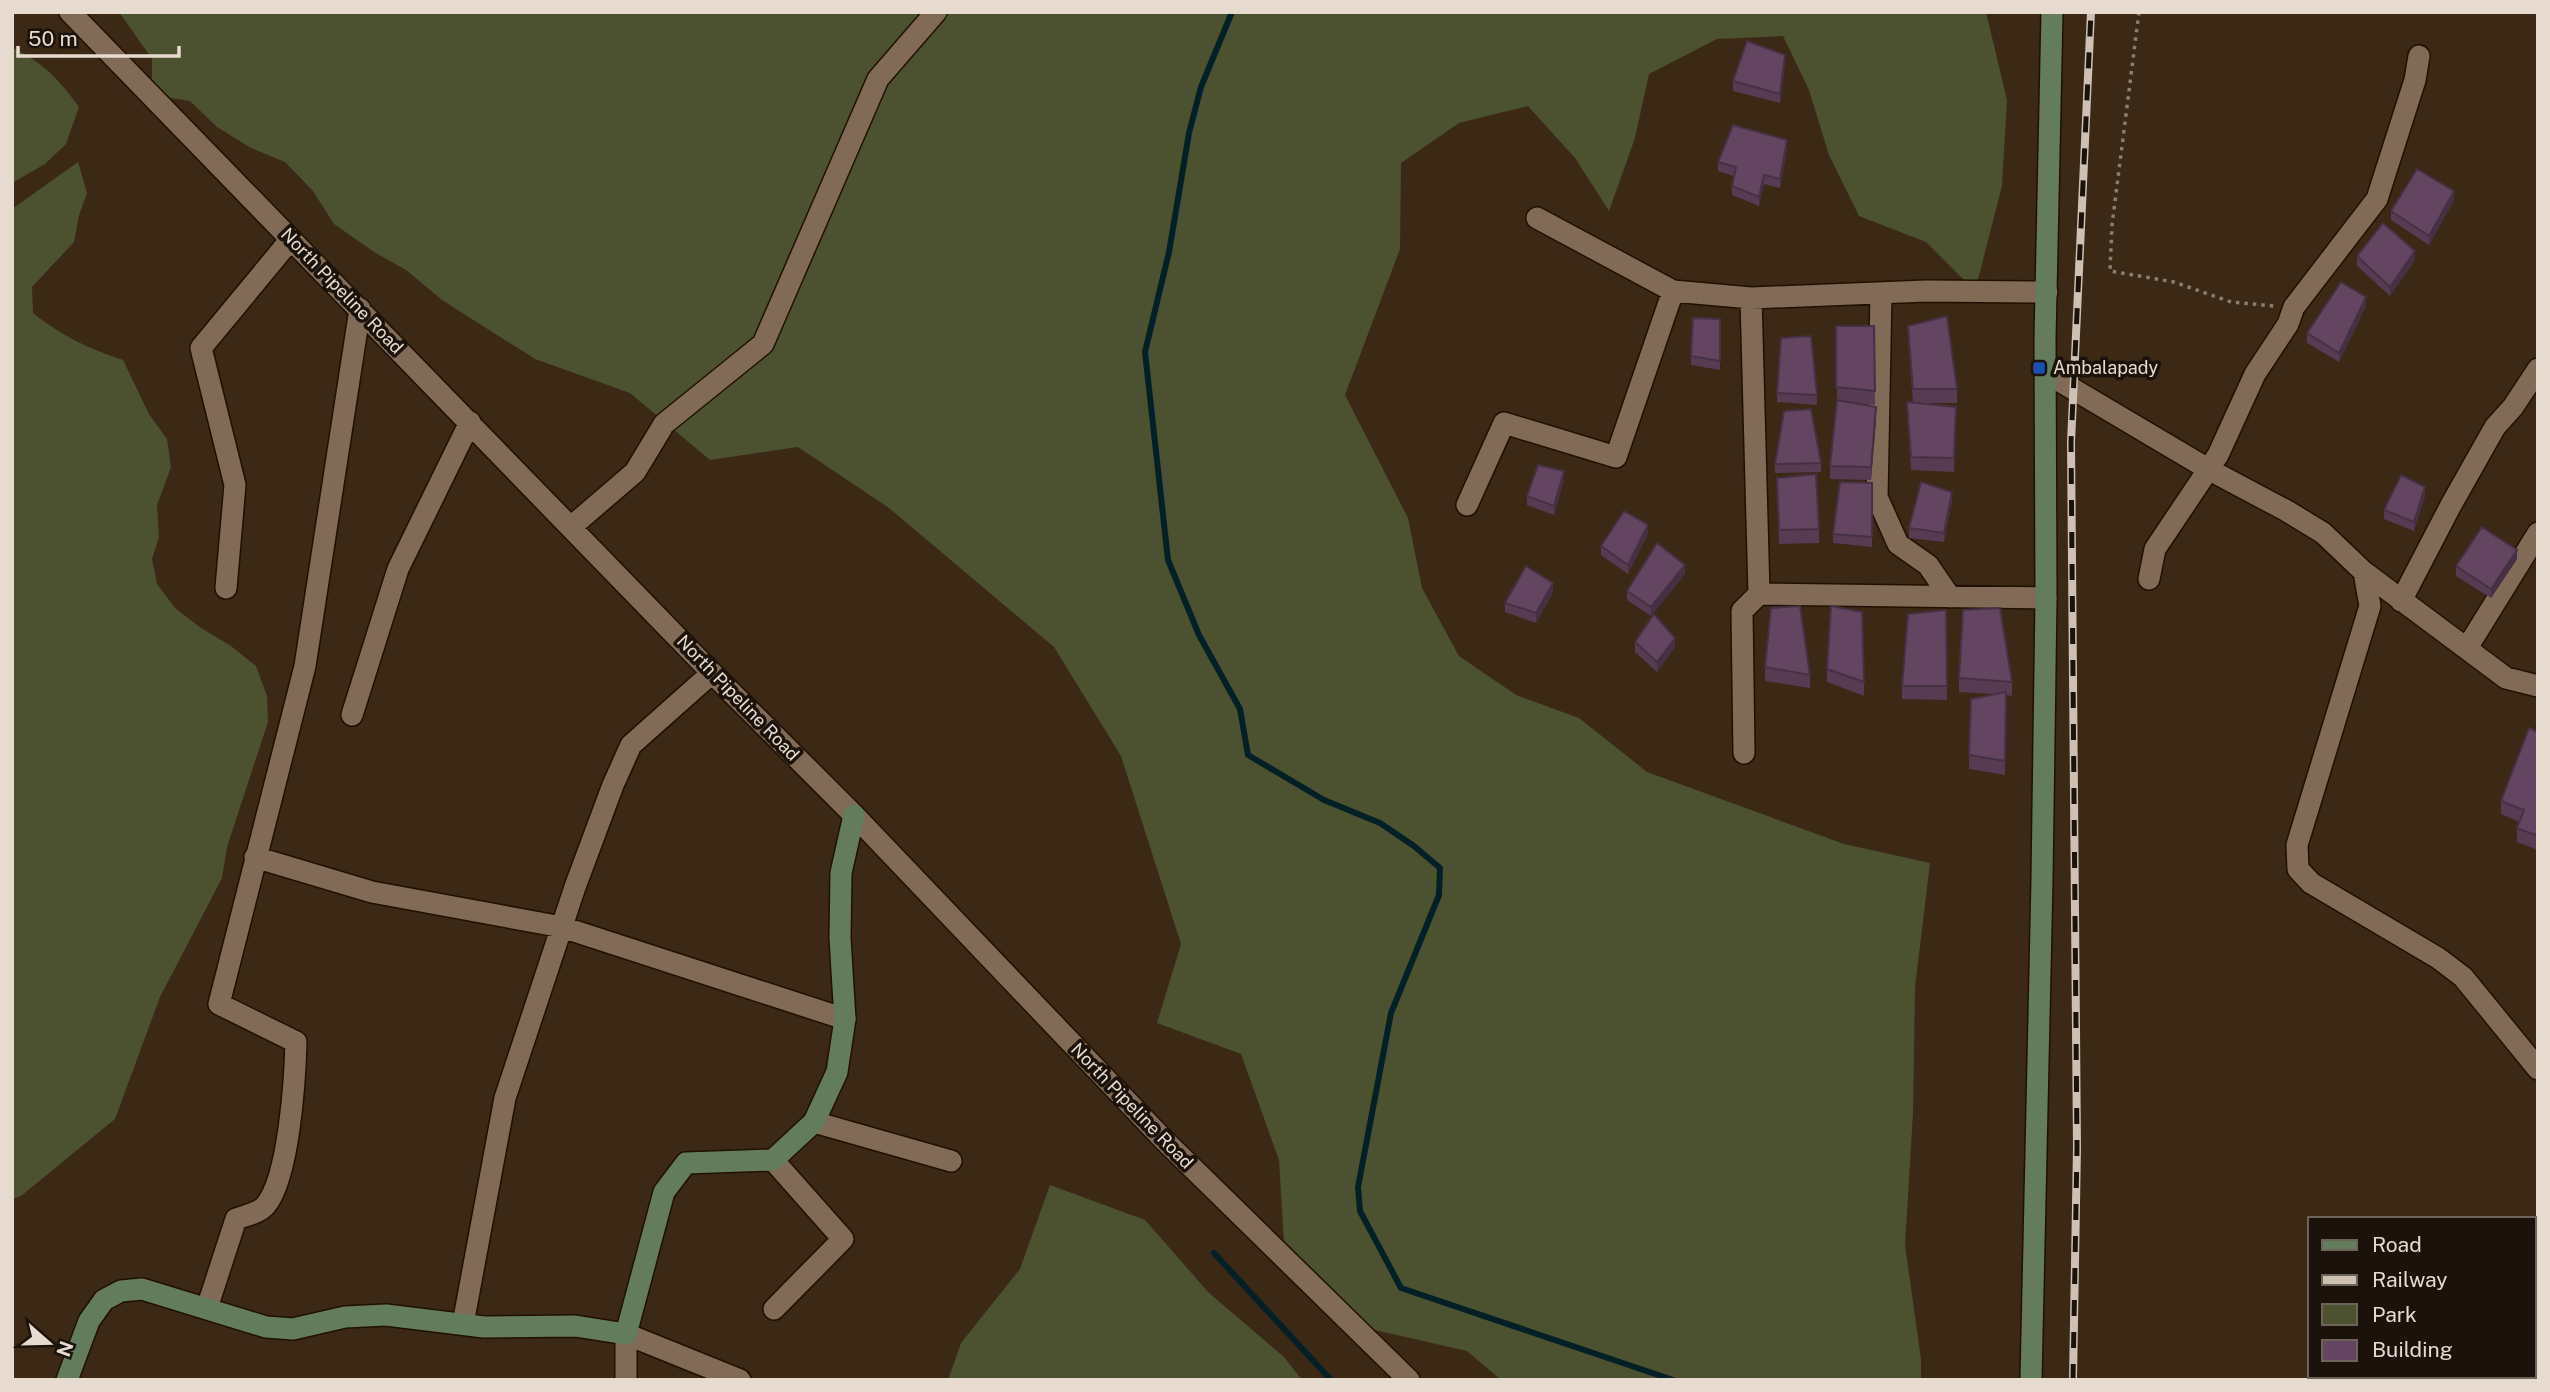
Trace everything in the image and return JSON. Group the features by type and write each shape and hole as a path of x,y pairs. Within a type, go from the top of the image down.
{"street":[{"name":"North Pipeline Road","path":"70,12 712,673 854,815 1164,1140 1409,1380"},
{"path":"571,527 635,472 664,424 763,344 877,79 936,12"},
{"path":"2031,1380 2046,598 2045,339 2052,12"},
{"path":"2149,579 2155,549 2218,456 2255,374 2288,324 2294,307 2378,199 2416,80 2419,56"},
{"path":"1537,218 1673,291 1751,298 1881,293 2047,292"},
{"path":"226,587 235,485 201,348 291,239"},
{"path":"1467,505 1504,424 1616,457 1673,291"},
{"path":"1881,293 1877,497 1898,544 1928,565 1950,597"},
{"path":"1751,298 1759,594"},
{"path":"207,1308 236,1219 264,1208 276,1189 294,1100 296,1042 219,1004 305,666 360,309"},
{"path":"2401,601 2495,427 2513,407 2538,369"},
{"path":"2046,373 2208,469 2323,533 2364,572 2506,678 2538,686"},
{"path":"352,715 398,569 470,422"},
{"path":"2467,648 2538,533"},
{"path":"2364,572 2371,606 2297,845 2298,869 2311,883 2438,958 2463,977 2538,1069"},
{"path":"1744,753 1742,611 1759,594 2046,598"},
{"path":"463,1324 505,1098 608,798 631,745 712,673"},
{"path":"626,1380 626,1334 664,1192 686,1163 774,1160 814,1122 837,1072 845,1019 839,938 841,873 854,815"},
{"path":"255,857 372,892 562,927 845,1019"},
{"path":"814,1122 951,1161"},
{"path":"774,1160 843,1239 774,1309"},
{"path":"67,1380 89,1321 104,1300 121,1291 142,1289 265,1327 293,1329 345,1317 386,1315 484,1327 575,1326 626,1334 740,1380"}],"path":[{"path":"2139,12 2112,225 2110,271 2174,282 2231,302 2294,307"}],"green space":[{"path":"119,12 1986,12 2007,100 2002,186 1975,291 1926,242 1859,216 1829,155 1809,90 1783,36 1717,39 1649,74 1635,138 1609,211 1575,158 1528,106 1459,123 1401,163 1400,249 1345,395 1408,518 1422,588 1459,656 1516,695 1579,718 1647,772 1844,844 1930,863 1915,987 1913,1113 1905,1245 1921,1359 1921,1380 1501,1380 1467,1351 1353,1325 1285,1259 1279,1160 1241,1054 1157,1023 1181,944 1121,756 1054,647 889,508 798,447 710,460 630,393 535,359 442,300 406,270 334,224 313,191 285,162 251,148 217,127 190,101 152,95 152,59"},
{"path":"12,47 50,72 79,107 66,144 45,164 12,183"},
{"path":"78,162 87,193 74,242 32,287 33,313 75,341 123,360 149,414 167,439 171,467 157,505 159,537 152,559 157,584 175,608 256,666 267,696 268,722 227,847 222,878 160,997 115,1119 21,1196 12,1199 12,209"},
{"path":"1050,1185 1145,1220 1209,1293 1284,1357 1302,1380 948,1380 961,1343 1020,1269"}],"building":[{"path":"1747,41 1785,55 1780,94 1733,81"},
{"path":"1733,125 1787,140 1780,179 1764,175 1759,197 1732,186 1736,167 1718,162"},
{"path":"2417,169 2454,191 2429,236 2391,211"},
{"path":"2383,223 2415,251 2390,287 2357,256"},
{"path":"2341,282 2366,297 2339,353 2307,333"},
{"path":"1947,316 1957,389 1913,389 1908,326"},
{"path":"1693,318 1720,319 1720,361 1691,356"},
{"path":"1836,326 1874,326 1875,391 1836,387"},
{"path":"1811,336 1817,395 1777,393 1781,338"},
{"path":"1837,400 1876,407 1871,467 1830,466"},
{"path":"1907,402 1956,407 1954,458 1911,457"},
{"path":"1811,409 1821,463 1775,464 1784,411"},
{"path":"1538,465 1564,471 1554,506 1527,496"},
{"path":"1816,474 1819,529 1779,530 1777,478"},
{"path":"2401,475 2425,487 2414,522 2384,510"},
{"path":"1840,482 1872,483 1872,537 1833,534"},
{"path":"1921,482 1952,492 1944,533 1909,528"},
{"path":"1624,511 1648,525 1628,565 1601,546"},
{"path":"2482,527 2517,550 2491,589 2456,566"},
{"path":"1657,543 1685,565 1651,607 1627,591"},
{"path":"1526,566 1553,583 1536,613 1505,603"},
{"path":"1800,606 1810,675 1765,667 1771,608"},
{"path":"1831,606 1862,612 1864,682 1827,669"},
{"path":"2000,608 2012,682 1959,678 1963,610"},
{"path":"1946,610 1947,686 1902,686 1908,614"},
{"path":"1654,614 1675,638 1657,662 1635,642"},
{"path":"2006,692 2005,761 1969,755 1971,699"},
{"path":"2529,728 2538,732 2538,836 2517,828 2524,810 2501,801"}],"waterway":[{"path":"1232,12 1201,87 1189,133 1169,252 1145,352 1168,560 1199,635 1240,709 1248,755 1324,800 1380,823 1440,868 1439,895 1391,1013 1358,1187 1360,1211 1401,1288 1673,1380"},
{"path":"1214,1253 1331,1380"}],"railway":[{"path":"2073,1380 2077,1147 2071,442 2091,12"}],"place":[{"name":"Ambalapady","path":"2039,368"}]}
